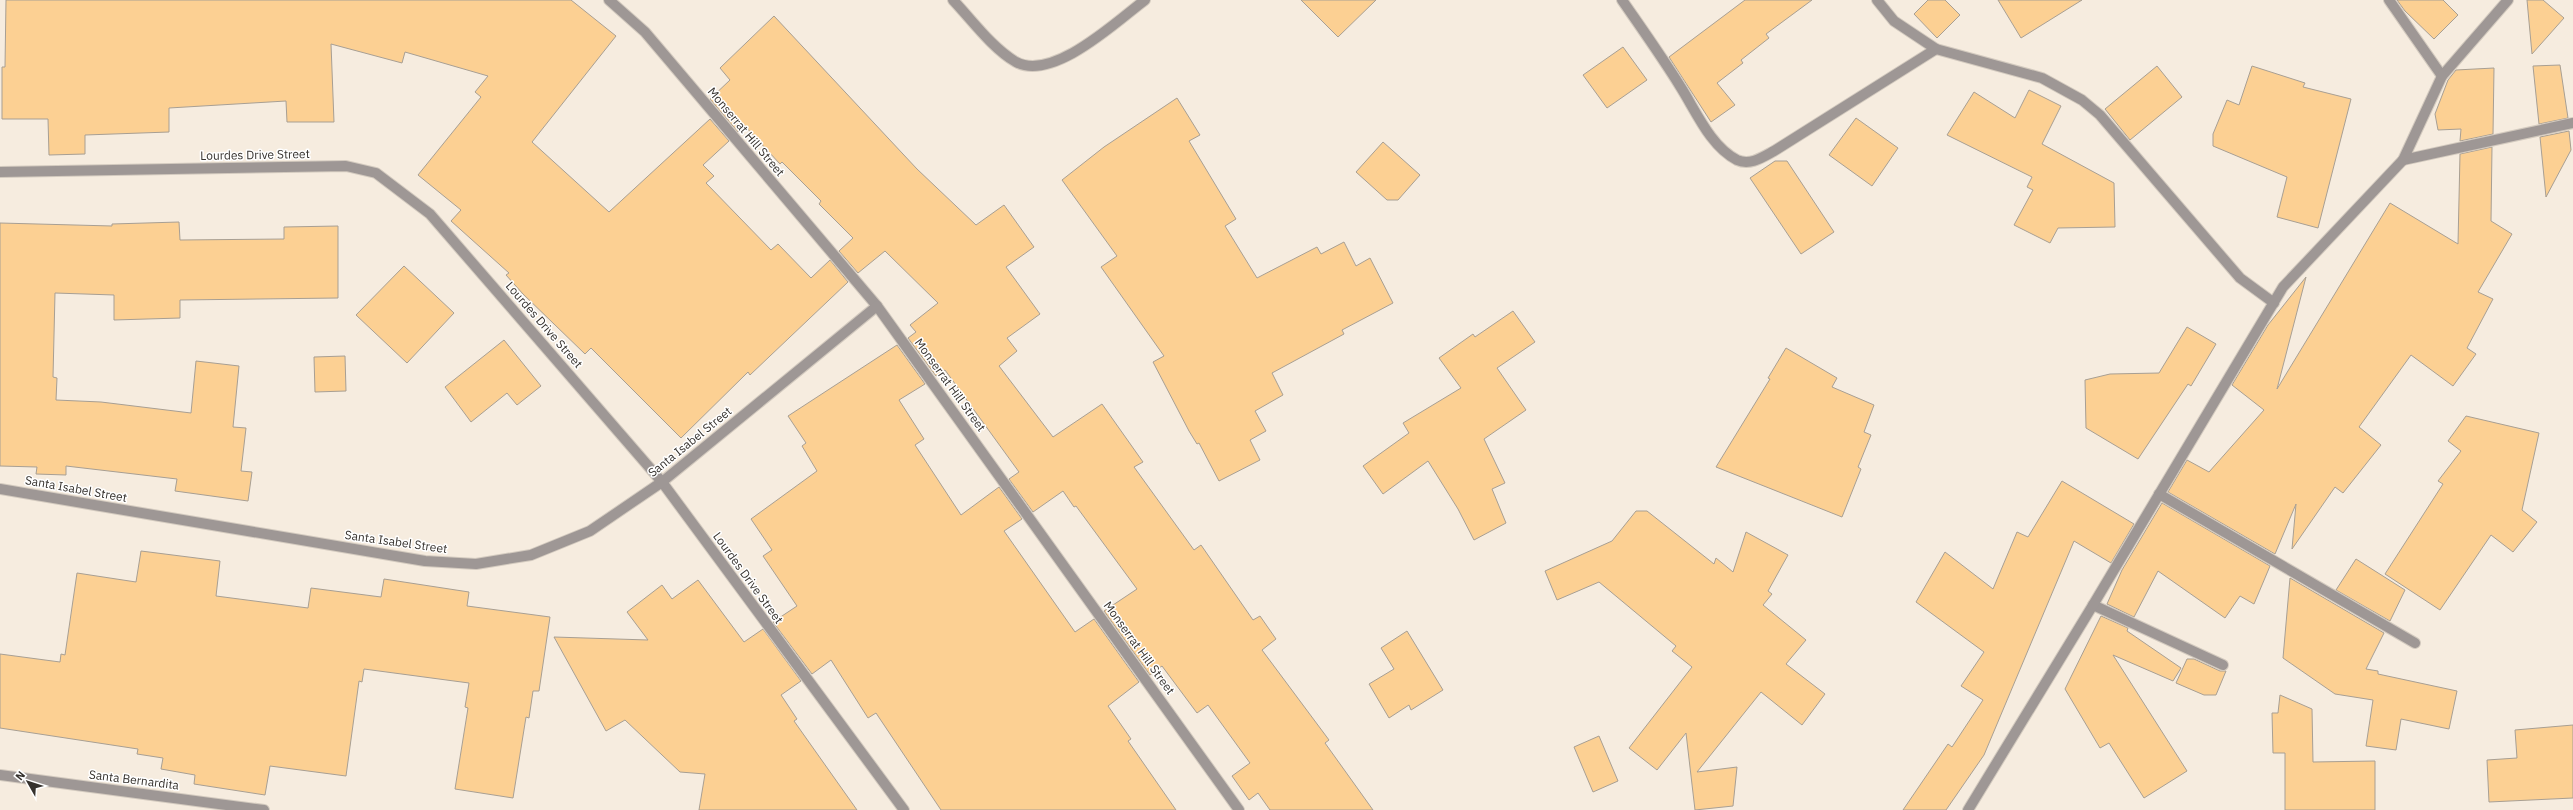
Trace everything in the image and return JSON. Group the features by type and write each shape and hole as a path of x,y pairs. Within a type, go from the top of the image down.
{"street":[{"name":"Monserrat Hill Street","path":"609,0 645,32 877,306 1239,810"},
{"path":"953,0 1001,50 1017,62 1034,67 1050,64 1070,55 1145,0"},
{"path":"1622,0 1680,86 1704,126 1728,153 1738,160 1757,160 1774,151 1936,49"},
{"path":"1877,0 1894,21 1936,49 2042,78 2082,100 2100,115 2240,278 2274,303"},
{"path":"2389,0 2442,76"},
{"path":"1968,810 2093,605 2283,287 2403,160 2442,76 2508,0"},
{"path":"2403,160 2573,123"},
{"name":"Lourdes Drive Street","path":"0,172 346,166 376,173 430,214 662,482 904,810"},
{"name":"Santa Isabel Street","path":"0,489 425,561 476,564 531,555 559,545 590,531 662,482 877,306"},
{"path":"2159,494 2415,643"},
{"path":"2093,605 2223,665"},
{"name":"Santa Bernardita","path":"0,775 264,810"}],"building":[{"path":"6,0 571,0 616,36 532,142 609,212 710,119 729,141 703,165 714,176 706,183 771,250 778,244 811,278 830,260 848,282 750,375 748,372 681,438 591,348 585,354 523,294 506,275 509,273 451,221 461,210 418,175 481,97 475,92 488,76 405,52 402,63 331,44 334,122 287,122 286,101 169,108 169,132 85,135 85,154 49,155 48,119 2,119 2,67 5,67"},
{"path":"1301,0 1376,0 1338,37"},
{"path":"1745,0 1812,0 1766,34 1769,38 1741,60 1743,63 1717,83 1735,105 1711,122 1669,57"},
{"path":"1928,0 1945,0 1960,15 1937,38 1914,14"},
{"path":"1998,0 2082,0 2021,38"},
{"path":"2397,0 2443,0 2458,15 2434,39 2405,11"},
{"path":"2527,0 2543,0 2564,18 2532,54"},
{"path":"774,16 917,169 976,225 1004,205 1034,247 1006,267 1040,314 1007,338 1017,351 999,366 1053,437 1102,404 1143,462 1134,467 1194,550 1201,545 1253,620 1260,616 1276,639 1262,650 1329,740 1325,743 1373,810 1270,810 1258,793 1249,800 1232,776 1250,763 1208,705 1197,713 1162,666 1150,675 1104,611 1137,589 1076,506 1074,507 1063,491 1033,512 1009,479 1019,472 945,370 936,376 908,338 916,332 910,325 938,303 885,251 858,273 839,251 853,238 819,204 821,201 782,162 780,164 744,125 738,132 710,99 730,80 720,68"},
{"path":"1623,47 1647,80 1607,108 1583,75"},
{"path":"2560,65 2568,118 2539,124 2533,66"},
{"path":"2157,66 2182,97 2130,140 2105,109"},
{"path":"2252,66 2305,83 2303,87 2351,99 2318,228 2277,217 2287,177 2213,146 2213,134 2227,100 2239,105"},
{"path":"2494,68 2493,134 2460,141 2461,129 2438,130 2435,114 2448,80 2456,70"},
{"path":"2029,90 2061,106 2042,144 2114,183 2115,227 2058,228 2050,243 2014,225 2033,190 2027,187 2032,177 1947,135 1974,92 2015,118"},
{"path":"1177,98 1200,135 1189,141 1236,219 1225,226 1257,278 1317,247 1321,254 1344,242 1356,266 1370,258 1393,303 1342,330 1344,334 1272,373 1283,395 1255,411 1266,431 1250,440 1260,460 1219,481 1199,443 1197,444 1189,431 1153,362 1164,356 1101,267 1117,256 1062,180 1104,147"},
{"path":"1856,118 1898,148 1872,186 1829,155"},
{"path":"2569,131 2571,150 2546,197 2540,137"},
{"path":"1383,142 1420,175 1398,200 1387,200 1356,172"},
{"path":"2492,147 2491,221 2512,234 2478,292 2493,299 2467,348 2476,354 2453,386 2411,355 2359,427 2381,445 2343,493 2335,487 2292,549 2296,504 2275,554 2168,492 2187,460 2209,472 2264,410 2232,385 2268,325 2306,277 2277,389 2390,203 2458,244 2460,154"},
{"path":"1775,161 1787,161 1834,232 1801,254 1750,178"},
{"path":"179,222 180,240 284,239 284,227 338,226 338,298 180,300 180,318 114,320 114,295 55,293 53,377 57,378 56,400 101,402 191,413 196,361 239,366 233,427 246,428 241,471 252,472 248,501 175,491 177,479 66,466 66,475 36,474 37,467 0,466 0,223 112,226 112,224"},
{"path":"404,266 454,313 407,363 356,315"},
{"path":"1513,311 1535,342 1497,368 1526,410 1484,439 1505,483 1492,489 1506,523 1474,540 1458,509 1428,461 1383,494 1363,466 1409,433 1403,423 1461,388 1439,358 1473,334 1475,337"},
{"path":"2187,327 2216,344 2191,386 2188,384 2138,459 2086,428 2085,380 2110,374 2159,373"},
{"path":"504,340 541,386 517,405 507,393 471,422 445,387"},
{"path":"897,345 925,384 899,400 924,439 915,445 961,515 999,487 1022,519 1004,531 1075,632 1094,619 1139,682 1108,706 1131,739 1128,741 1176,810 941,810 876,713 868,718 831,660 812,674 773,622 797,606 763,556 772,550 751,519 817,471 802,446 806,443 788,416"},
{"path":"1786,348 1837,378 1832,387 1874,405 1864,432 1871,435 1858,467 1861,469 1842,517 1716,467 1770,379 1768,378"},
{"path":"345,356 346,391 315,392 314,357"},
{"path":"2466,416 2539,433 2522,510 2537,522 2513,552 2491,535 2440,610 2385,574 2443,484 2438,481 2461,451 2448,441"},
{"path":"2062,481 2134,524 2111,563 2074,541 1984,755 1946,810 1903,810 1948,744 1952,747 1983,700 1961,686 1984,652 1916,602 1945,552 1993,589 2017,532 2028,537"},
{"path":"2162,503 2270,566 2254,604 2240,596 2225,618 2158,571 2134,617 2107,604 2122,570"},
{"path":"1636,511 1647,511 1714,564 1716,558 1733,572 1746,532 1788,555 1768,591 1772,594 1763,605 1806,640 1786,664 1825,694 1802,725 1761,692 1697,772 1737,767 1733,806 1695,810 1686,733 1657,770 1629,748 1692,667 1672,651 1676,646 1599,582 1557,600 1545,571 1612,541"},
{"path":"141,551 220,561 216,596 308,608 311,588 381,597 384,579 469,592 467,606 550,617 539,691 533,691 529,718 526,717 513,798 455,789 468,708 465,707 469,683 364,669 362,682 359,681 346,776 270,766 265,795 194,784 195,775 161,769 163,758 137,754 138,749 0,728 0,654 60,662 61,654 65,655 77,573 136,582"},
{"path":"2356,559 2405,590 2390,621 2336,590"},
{"path":"2290,578 2384,633 2366,669 2378,671 2378,674 2457,691 2449,729 2401,719 2396,750 2366,746 2373,700 2335,694 2283,658"},
{"path":"698,580 744,642 763,629 801,681 781,695 797,719 794,721 857,810 699,810 705,774 680,772 625,720 606,731 554,637 648,640 627,612 662,585 672,599"},
{"path":"2101,616 2128,628 2127,631 2181,668 2173,681 2113,655 2187,771 2144,798 2109,743 2100,748 2065,689"},
{"path":"1407,631 1443,690 1411,710 1409,705 1389,718 1369,684 1394,669 1381,648"},
{"path":"2187,659 2194,659 2220,671 2226,671 2216,695 2204,695 2176,683"},
{"path":"2280,695 2312,709 2313,762 2375,761 2375,810 2285,810 2285,753 2273,753 2272,713 2278,713"},
{"path":"2573,725 2573,798 2489,802 2487,760 2517,758 2515,730"},
{"path":"1599,736 1618,781 1593,792 1574,747"}]}
